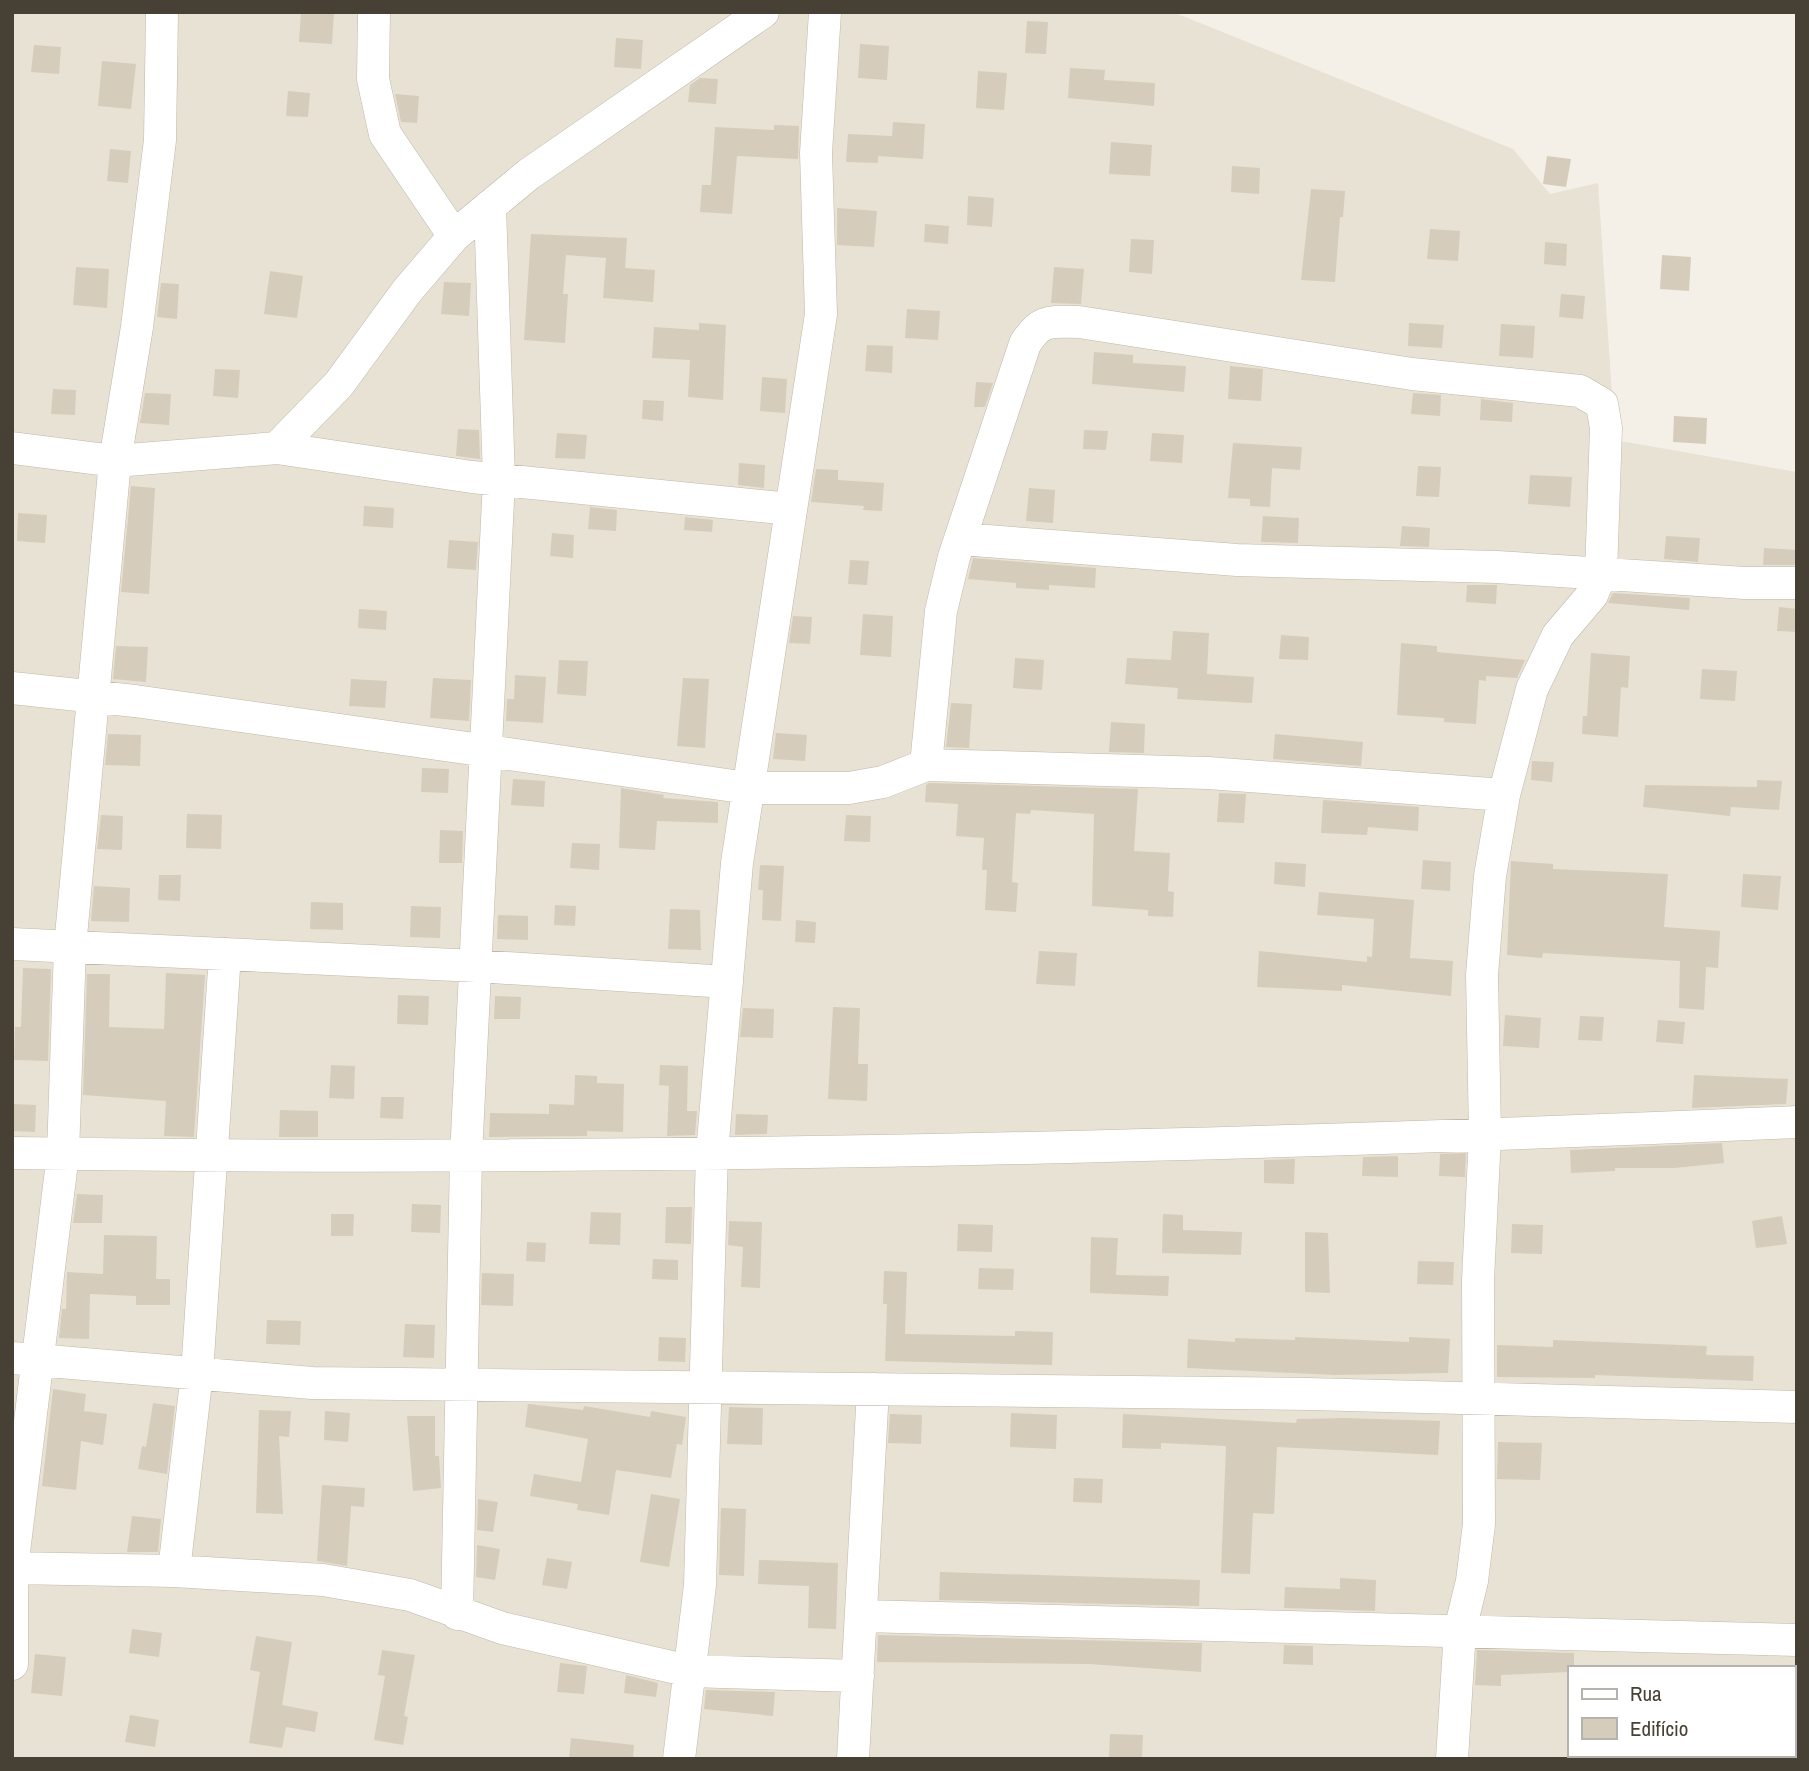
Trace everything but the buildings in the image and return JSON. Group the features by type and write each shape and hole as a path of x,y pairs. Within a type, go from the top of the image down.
{"street":[{"path":"12,1664 12,1569 26,1359 63,1154 70,947 115,461 136,327 160,140 162,12"},
{"path":"374,12 373,79 385,134 454,236"},
{"path":"277,448 339,384 407,291 454,236 528,174 763,12"},
{"path":"679,1759 700,1585 712,1153 737,863 821,314 816,153 825,12"},
{"path":"457,1614 466,1156 499,480 490,206"},
{"path":"926,765 941,611 960,539 1025,344 1034,330 1046,322 1079,323 1412,374 1580,391 1602,404 1606,428 1601,574 1592,595 1558,635 1532,689 1504,795 1490,876 1482,975 1485,1135 1478,1280 1479,1524 1472,1581 1460,1630 1452,1759"},
{"path":"12,448 115,461 277,448 499,480 790,509"},
{"path":"960,539 1237,560 1446,565 1797,583"},
{"path":"12,688 95,696 748,788 849,788 883,782 926,765 1208,773 1504,795"},
{"path":"12,944 477,966 727,982"},
{"path":"174,1571 197,1373 209,1155 225,954"},
{"path":"12,1153 466,1156 1067,1149 1797,1122"},
{"path":"26,1359 312,1383 1478,1398 1797,1407"},
{"path":"853,1759 873,1389"},
{"path":"12,1569 174,1571 323,1580 410,1595 502,1628 689,1671 858,1676"},
{"path":"862,1616 1797,1640"}],"shaded area":[{"path":"12,12 1173,12 1513,149 1550,194 1598,183 1615,440 1797,472 1797,1759 12,1759"}]}
